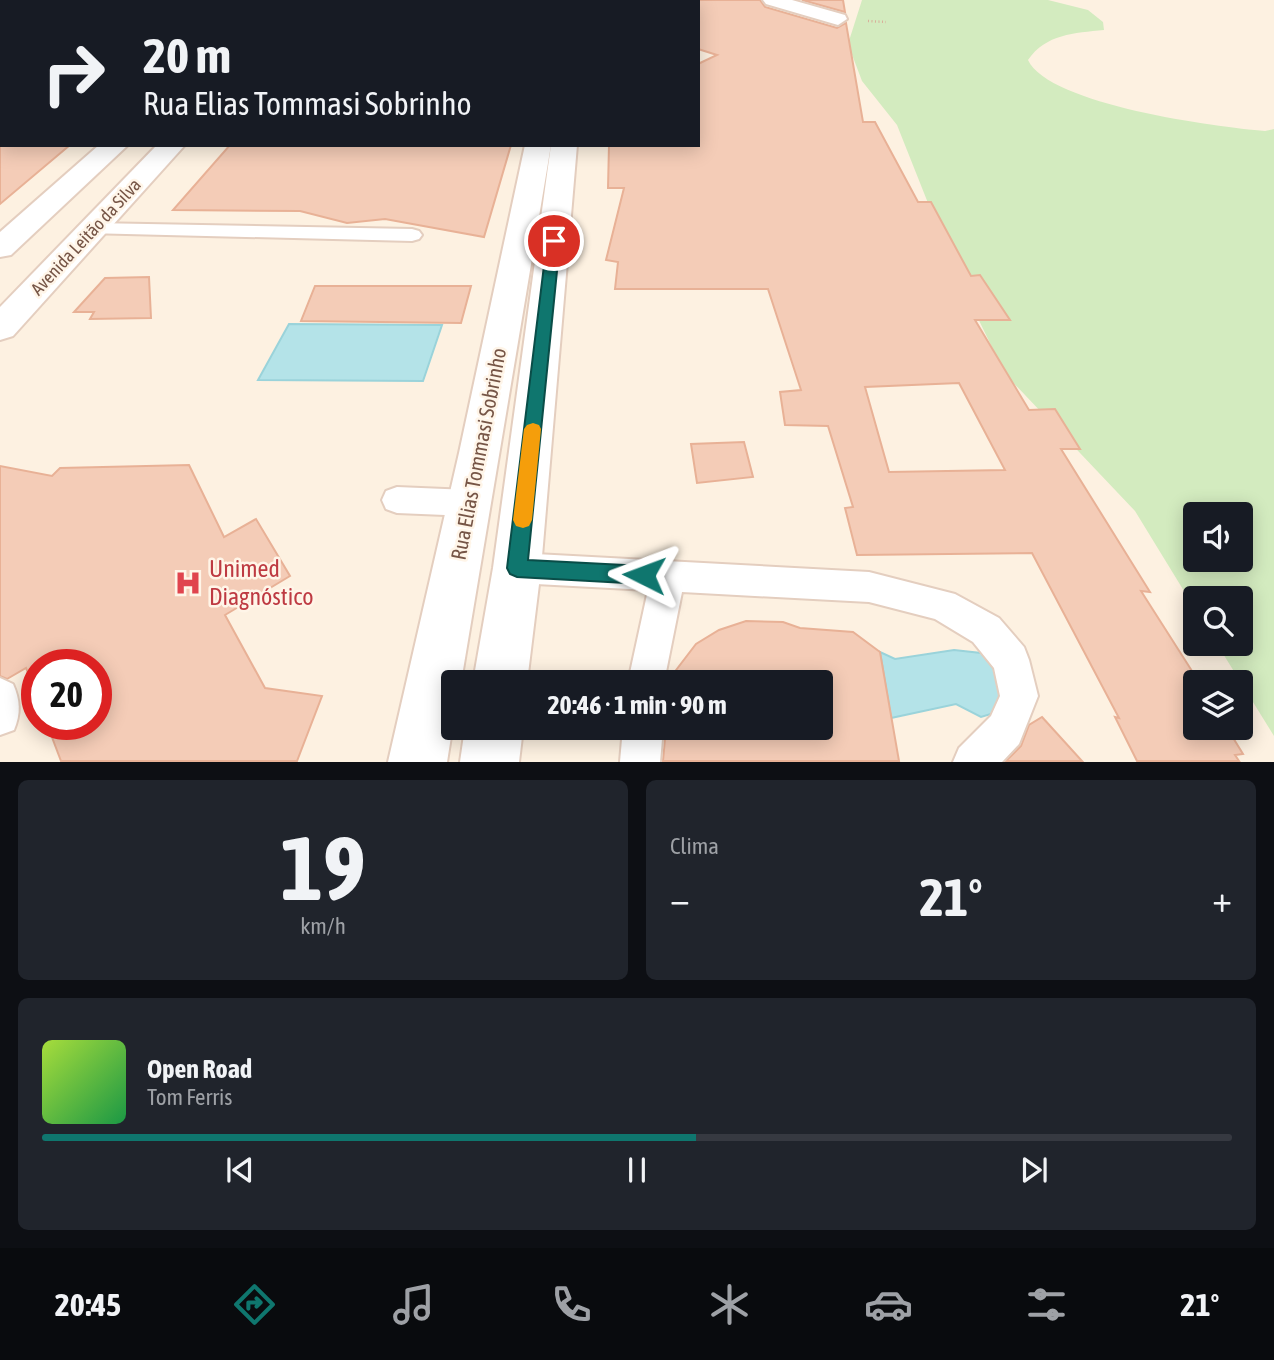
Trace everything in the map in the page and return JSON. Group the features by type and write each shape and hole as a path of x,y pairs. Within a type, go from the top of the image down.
{"street":[{"path":"772,0 838,19"},
{"name":"Avenida Leitão da Silva","path":"0,248 113,147"},
{"name":"Avenida Leitão da Silva","path":"0,328 170,147"},
{"name":"Rua Elias Tommasi Sobrinho","path":"417,761 538,147"},
{"name":"Rua Elias Tommasi Sobrinho","path":"502,670 517,568 564,147"},
{"path":"489,761 492,740"}],"lane":[{"path":"93,229 412,235"},
{"path":"397,500 469,503"},
{"path":"517,568 869,587 943,605 986,630 1011,660 1019,696 1005,730 973,761"},
{"path":"648,670 668,576"},
{"path":"0,697 0,716"},
{"path":"640,761 642,740"}],"green space":[{"path":"862,0 1048,0 1088,10 1103,22 1104,30 1062,36 1043,45 1028,60 1042,76 1067,90 1136,111 1211,125 1265,131 1274,129 1274,736 1253,702 1253,670 1233,670 1224,656 1253,656 1253,586 1183,586 1183,589 1135,511 1005,374 955,271 897,125 862,81 848,44"}],"water":[{"path":"289,324 442,325 423,381 258,380"},
{"path":"954,650 981,653 1001,678 1004,710 981,717 956,704 891,718 880,652 895,659"}],"building":[{"path":"700,0 760,0 765,7 837,28 846,23 863,122 875,122 918,202 931,202 971,276 980,275 1010,320 975,320 1029,410 1055,409 1080,449 1061,449 1150,592 1141,591 1191,670 1183,670 1183,740 1234,740 1243,754 1235,755 1239,761 1137,761 1115,717 1119,718 1032,553 857,555 845,508 853,507 828,426 785,425 780,392 801,390 768,289 615,289 618,262 606,260 624,188 608,188 609,147 700,147 700,63 717,55 700,50","holes":["959,383 1005,470 889,472 865,387"]},
{"path":"802,0 843,0 845,12"},
{"path":"0,147 68,147 0,204"},
{"path":"228,147 510,147 484,237 385,219 347,223 300,211 173,210"},
{"path":"149,277 151,318 90,319 94,312 74,312 105,278"},
{"path":"315,286 471,286 461,323 301,321"},
{"path":"744,442 753,477 697,483 691,444"},
{"name":"Unimed Diagnóstico","path":"189,465 224,537 256,519 290,576 225,615 265,688 322,696 297,761 61,761 53,740 112,740 112,649 21,649 21,671 7,679 0,676 0,466 52,476 60,468"},
{"path":"746,621 783,622 800,628 853,632 880,652 899,761 663,761 665,740 833,740 833,670 676,670 696,644 719,630"},
{"path":"1042,717 1082,761 1006,761 1021,746 1029,725"}],"slow traffic":[{"path":"523,520 533,429"}],"place":[{"name":"Unimed Diagnóstico","path":"188,583"}],"route":[{"path":"554,241 517,568 644,575"}]}
